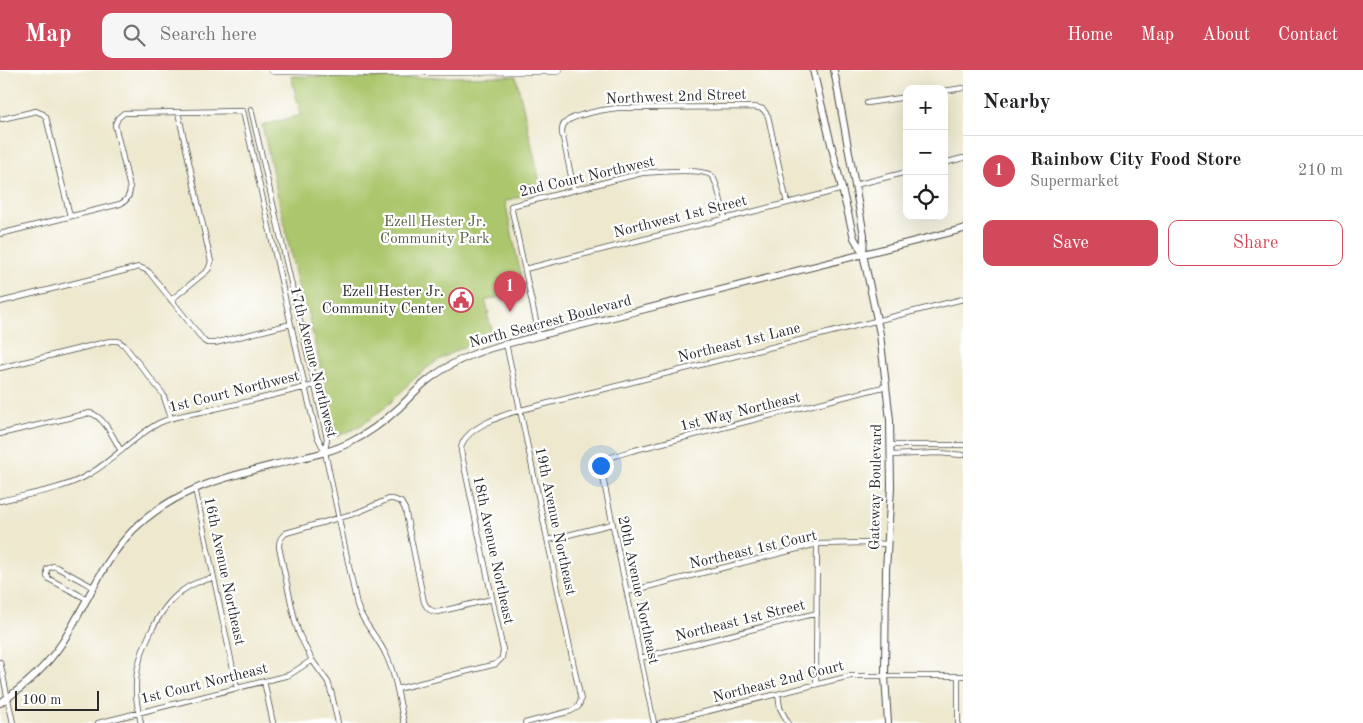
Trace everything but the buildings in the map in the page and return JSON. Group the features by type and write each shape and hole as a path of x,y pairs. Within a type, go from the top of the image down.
{"highway":[{"path":"273,70 366,72 558,70"}],"street":[{"name":"Gateway Boulevard","path":"813,70 854,238 863,254"},
{"name":"Gateway Boulevard","path":"834,70 864,235 863,254 878,320 887,386 891,445 891,496 886,570 885,676 888,723"},
{"path":"948,90 963,88"},
{"path":"867,103 903,98"},
{"name":"Northwest 2nd Street","path":"574,190 562,133 563,125 575,117 618,108 754,106 763,109 768,116 787,203"},
{"name":"17th Avenue Northwest","path":"251,109 315,385 326,438 325,452"},
{"path":"2,119 36,110 44,114 70,216"},
{"name":"17th Avenue Northwest","path":"178,112 243,111 305,387 317,436 325,452"},
{"path":"0,234 120,204 127,200 130,188 116,125 118,118 120,115 128,112 178,112 211,262 208,270 171,300"},
{"path":"948,162 963,158"},
{"name":"2nd Court Northwest","path":"525,269 511,206 648,172 704,172 711,175 716,182 725,218"},
{"path":"855,185 903,173"},
{"name":"Northwest 1st Street","path":"525,269 843,189"},
{"name":"North Seacrest Boulevard","path":"0,703 28,682 51,658 70,631 110,558 134,530 162,506 195,488 226,477 325,452 350,442 390,417 428,381 450,365 478,352 963,229"},
{"path":"0,302 139,267 149,272 204,341 211,344 291,324"},
{"path":"525,269 539,335"},
{"name":"Northeast 1st Lane","path":"520,410 963,299"},
{"path":"0,368 114,340 124,345 163,394 171,418"},
{"name":"19th Avenue Northeast","path":"506,344 581,700 578,707 571,711 526,723"},
{"name":"1st Court Northwest","path":"0,501 67,485 80,480 92,473 150,428 171,418 315,385"},
{"name":"1st Way Northeast","path":"601,462 631,451 887,386"},
{"name":"18th Avenue Northeast","path":"397,689 496,664 502,658 492,599 460,446 464,439 482,425 495,418 520,410"},
{"path":"0,434 93,414 100,418 121,451"},
{"path":"891,445 963,445"},
{"path":"325,452 360,613 392,669 404,723"},
{"path":"891,455 939,453 963,455"},
{"name":"20th Avenue Northeast","path":"601,462 600,468 654,723"},
{"name":"16th Avenue Northeast","path":"195,488 237,688"},
{"path":"338,723 328,682 312,660 299,634 295,621 279,547 280,539 286,533 339,519 393,499 401,502 405,509 424,602 428,609 438,612 492,599"},
{"path":"548,540 612,524"},
{"path":"816,684 817,544"},
{"name":"Northeast 1st Court","path":"627,592 817,544 887,544"},
{"path":"87,599 49,579 46,569 53,566 56,567 93,587"},
{"path":"141,723 136,694 137,668 146,643 163,610 175,596 195,583 214,578"},
{"name":"Northeast 1st Street","path":"640,658 817,613"},
{"name":"1st Court Northeast","path":"98,723 293,673 312,660"},
{"path":"0,662 13,723"},
{"name":"Northeast 2nd Court","path":"660,723 850,676 960,676"},
{"path":"958,723 960,676"},
{"path":"264,681 273,723"},
{"path":"778,694 780,708 788,723"}],"green space":[{"name":"Ezell Hester Jr. Community Park","path":"291,76 389,78 516,76 542,191 505,201 524,290 485,301 494,335 465,346 438,360 418,375 372,418 351,431 336,436 308,313 303,308 262,125 301,115"}],"place":[{"name":"Ezell Hester Jr. Community Center","path":"461,300"},
{"name":"Rainbow City Food Store","path":"510,312"}]}
